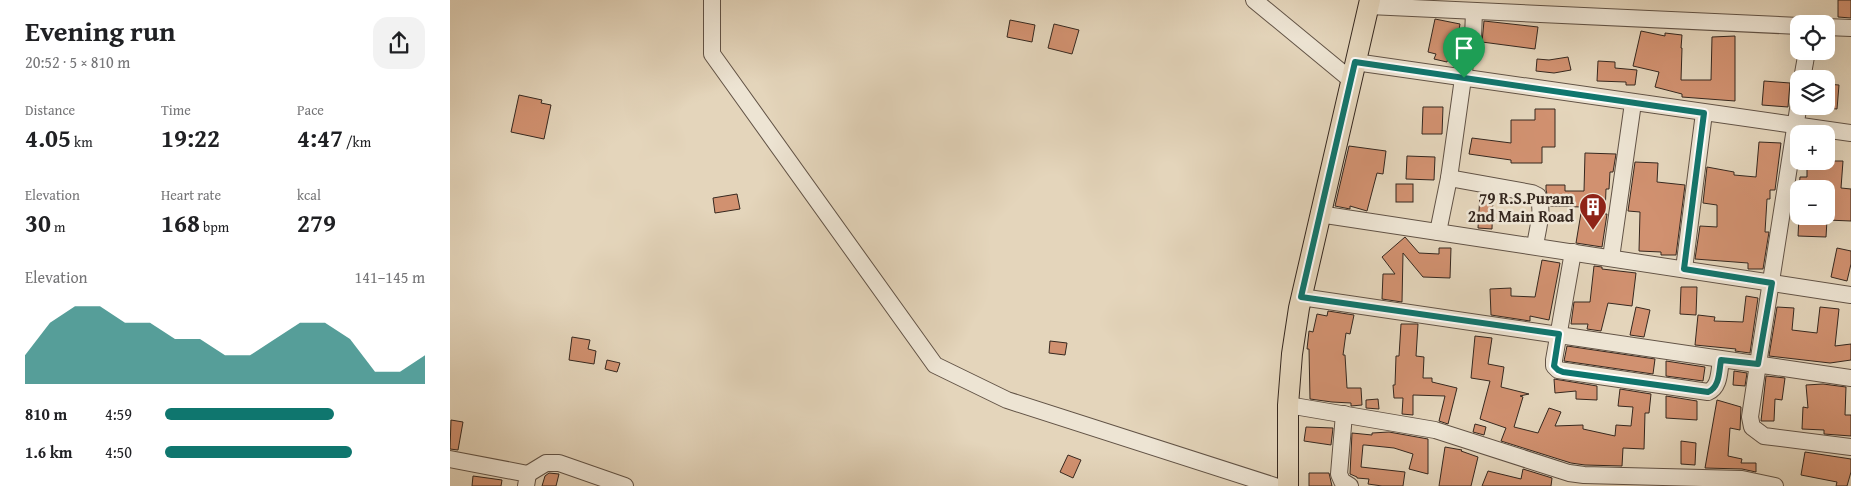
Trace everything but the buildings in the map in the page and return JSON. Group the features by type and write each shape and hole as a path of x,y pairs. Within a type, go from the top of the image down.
{"main road":[{"path":"1288,486 1288,405 1292,354 1301,297 1369,3"}],"street":[{"path":"712,0 712,54 935,365 1007,400 1275,486"},
{"path":"1254,0 1353,71 1464,78 1790,125"},
{"path":"1369,3 1456,5 1474,11 1790,26"},
{"path":"1438,232 1449,178 1465,64 1473,38 1474,11"},
{"path":"1835,27 1851,28"},
{"path":"1611,258 1633,102"},
{"path":"1684,269 1704,113"},
{"path":"1835,131 1851,133"},
{"path":"1790,160 1750,418 1752,427 1764,436 1851,447"},
{"path":"1449,178 1532,193 1538,196 1540,210 1535,246"},
{"path":"1319,214 1851,295"},
{"path":"1573,252 1554,366 1558,370 1708,392 1713,390 1716,384 1721,360"},
{"path":"1301,297 1851,378"},
{"path":"1288,405 1435,430 1569,473 1653,482 1742,479 1775,486"},
{"path":"1344,414 1339,474 1342,481 1350,486"},
{"path":"450,459 527,480 546,463 559,463 625,486"}],"place":[{"name":"79 R.S.Puram 2nd Main Road","path":"1593,231"}],"route":[{"path":"1355,62 1464,78 1704,113 1684,269 1772,283 1758,364 1721,360 1716,384 1713,390 1708,392 1563,372 1554,366 1559,334 1301,297 1355,62"}]}
